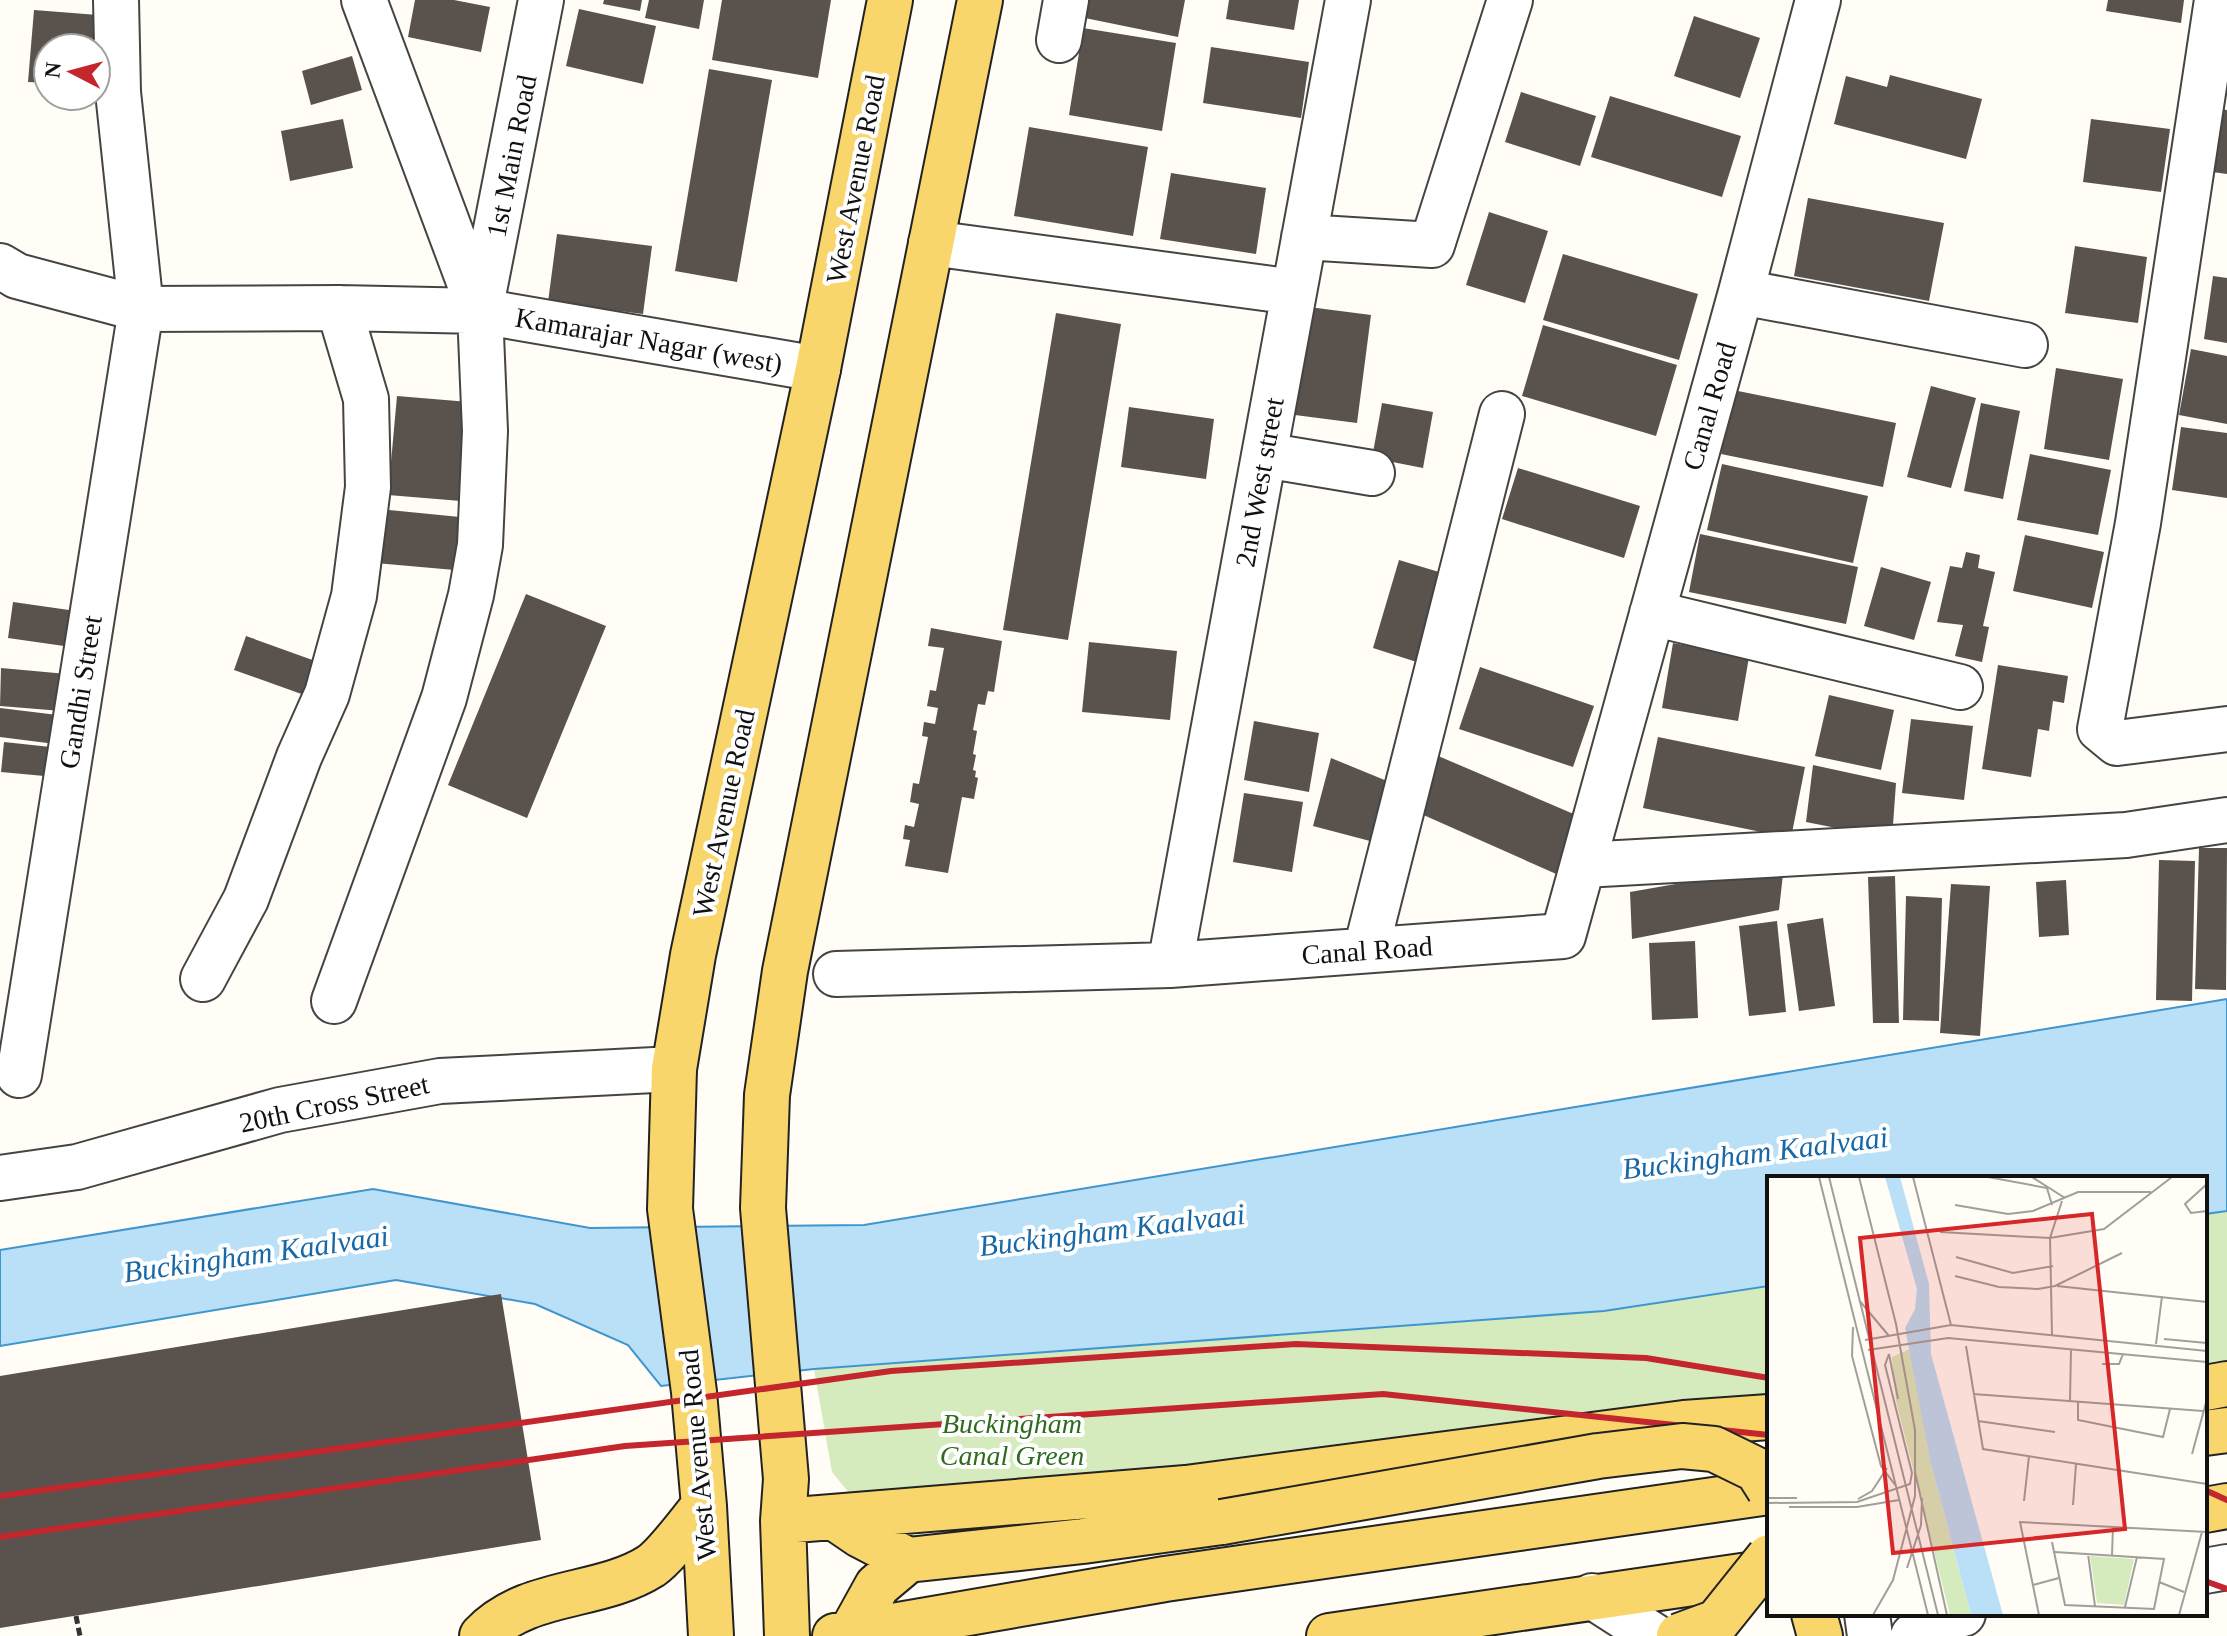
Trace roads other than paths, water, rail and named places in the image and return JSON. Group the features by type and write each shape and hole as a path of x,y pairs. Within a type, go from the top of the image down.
{"main road":[{"name":"West Avenue Road","path":"711,1636 694,1392 670,1209 674,1069 696,939 818,369 890,0"},
{"path":"787,1636 783,1521 786,1479 763,1208 767,1095 785,971 980,0"},
{"path":"2207,1388 2227,1384"},
{"path":"783,1521 1186,1488 1684,1423 1767,1417"},
{"path":"2207,1433 2227,1430"},
{"path":"835,1518 908,1560 1222,1522 1582,1459 1682,1446 1714,1449 1757,1470 1767,1487"},
{"path":"843,1635 1165,1579 1767,1490"},
{"path":"482,1636 494,1624 543,1599 623,1580 654,1564 704,1506"},
{"path":"2207,1510 2227,1506"},
{"path":"843,1635 877,1586 908,1560"},
{"path":"1679,1636 1717,1622 1767,1560"},
{"path":"1329,1636 1767,1572"},
{"path":"1815,1616 1820,1636"}],"street":[{"name":"Gandhi Street","path":"19,1075 141,309 118,92 116,0"},
{"path":"334,1001 444,698 471,595 480,545 485,431 480,311 364,0"},
{"name":"1st Main Road","path":"480,311 541,0"},
{"name":"2nd West street","path":"1170,965 1348,0"},
{"path":"1304,237 1432,245 1510,0"},
{"name":"Canal Road","path":"836,974 1170,965 1563,936 1741,292 1818,0"},
{"path":"2217,0 2216,81 2100,729 2117,743 2227,729"},
{"path":"931,243 1294,292"},
{"name":"Kamarajar Nagar (west)","path":"0,266 17,276 141,309 480,311 818,369"},
{"path":"1741,292 2025,345"},
{"path":"203,979 246,899 279,818 299,757 327,694 354,596 368,487 366,399 339,308"},
{"path":"1366,950 1502,414"},
{"path":"1264,455 1372,473"},
{"path":"1652,613 1960,687"},
{"path":"1583,865 2126,835 2227,820"},
{"name":"20th Cross Street","path":"0,1178 77,1167 280,1110 440,1081 674,1069"},
{"path":"2207,1571 2227,1567"},
{"path":"1592,1596 1654,1636"},
{"path":"1867,1616 1870,1636"},
{"path":"1913,1636 1930,1621 1954,1616"}],"water":[{"name":"Buckingham Kaalvaai","path":"2227,999 2227,1211 2207,1214 2207,1176 1767,1176 1767,1286 1604,1311 814,1369 661,1386 628,1345 535,1304 396,1280 0,1346 0,1250 373,1189 590,1228 864,1225"}],"railway":[{"path":"0,1496 891,1371 1296,1344 1646,1358 1767,1378"},
{"path":"0,1537 625,1446 1383,1394 1767,1435"},
{"path":"2207,1491 2227,1500"},
{"path":"2207,1582 2227,1589"}],"park label":[{"name":"Buckingham Canal Green","path":"1012,1439"}]}
